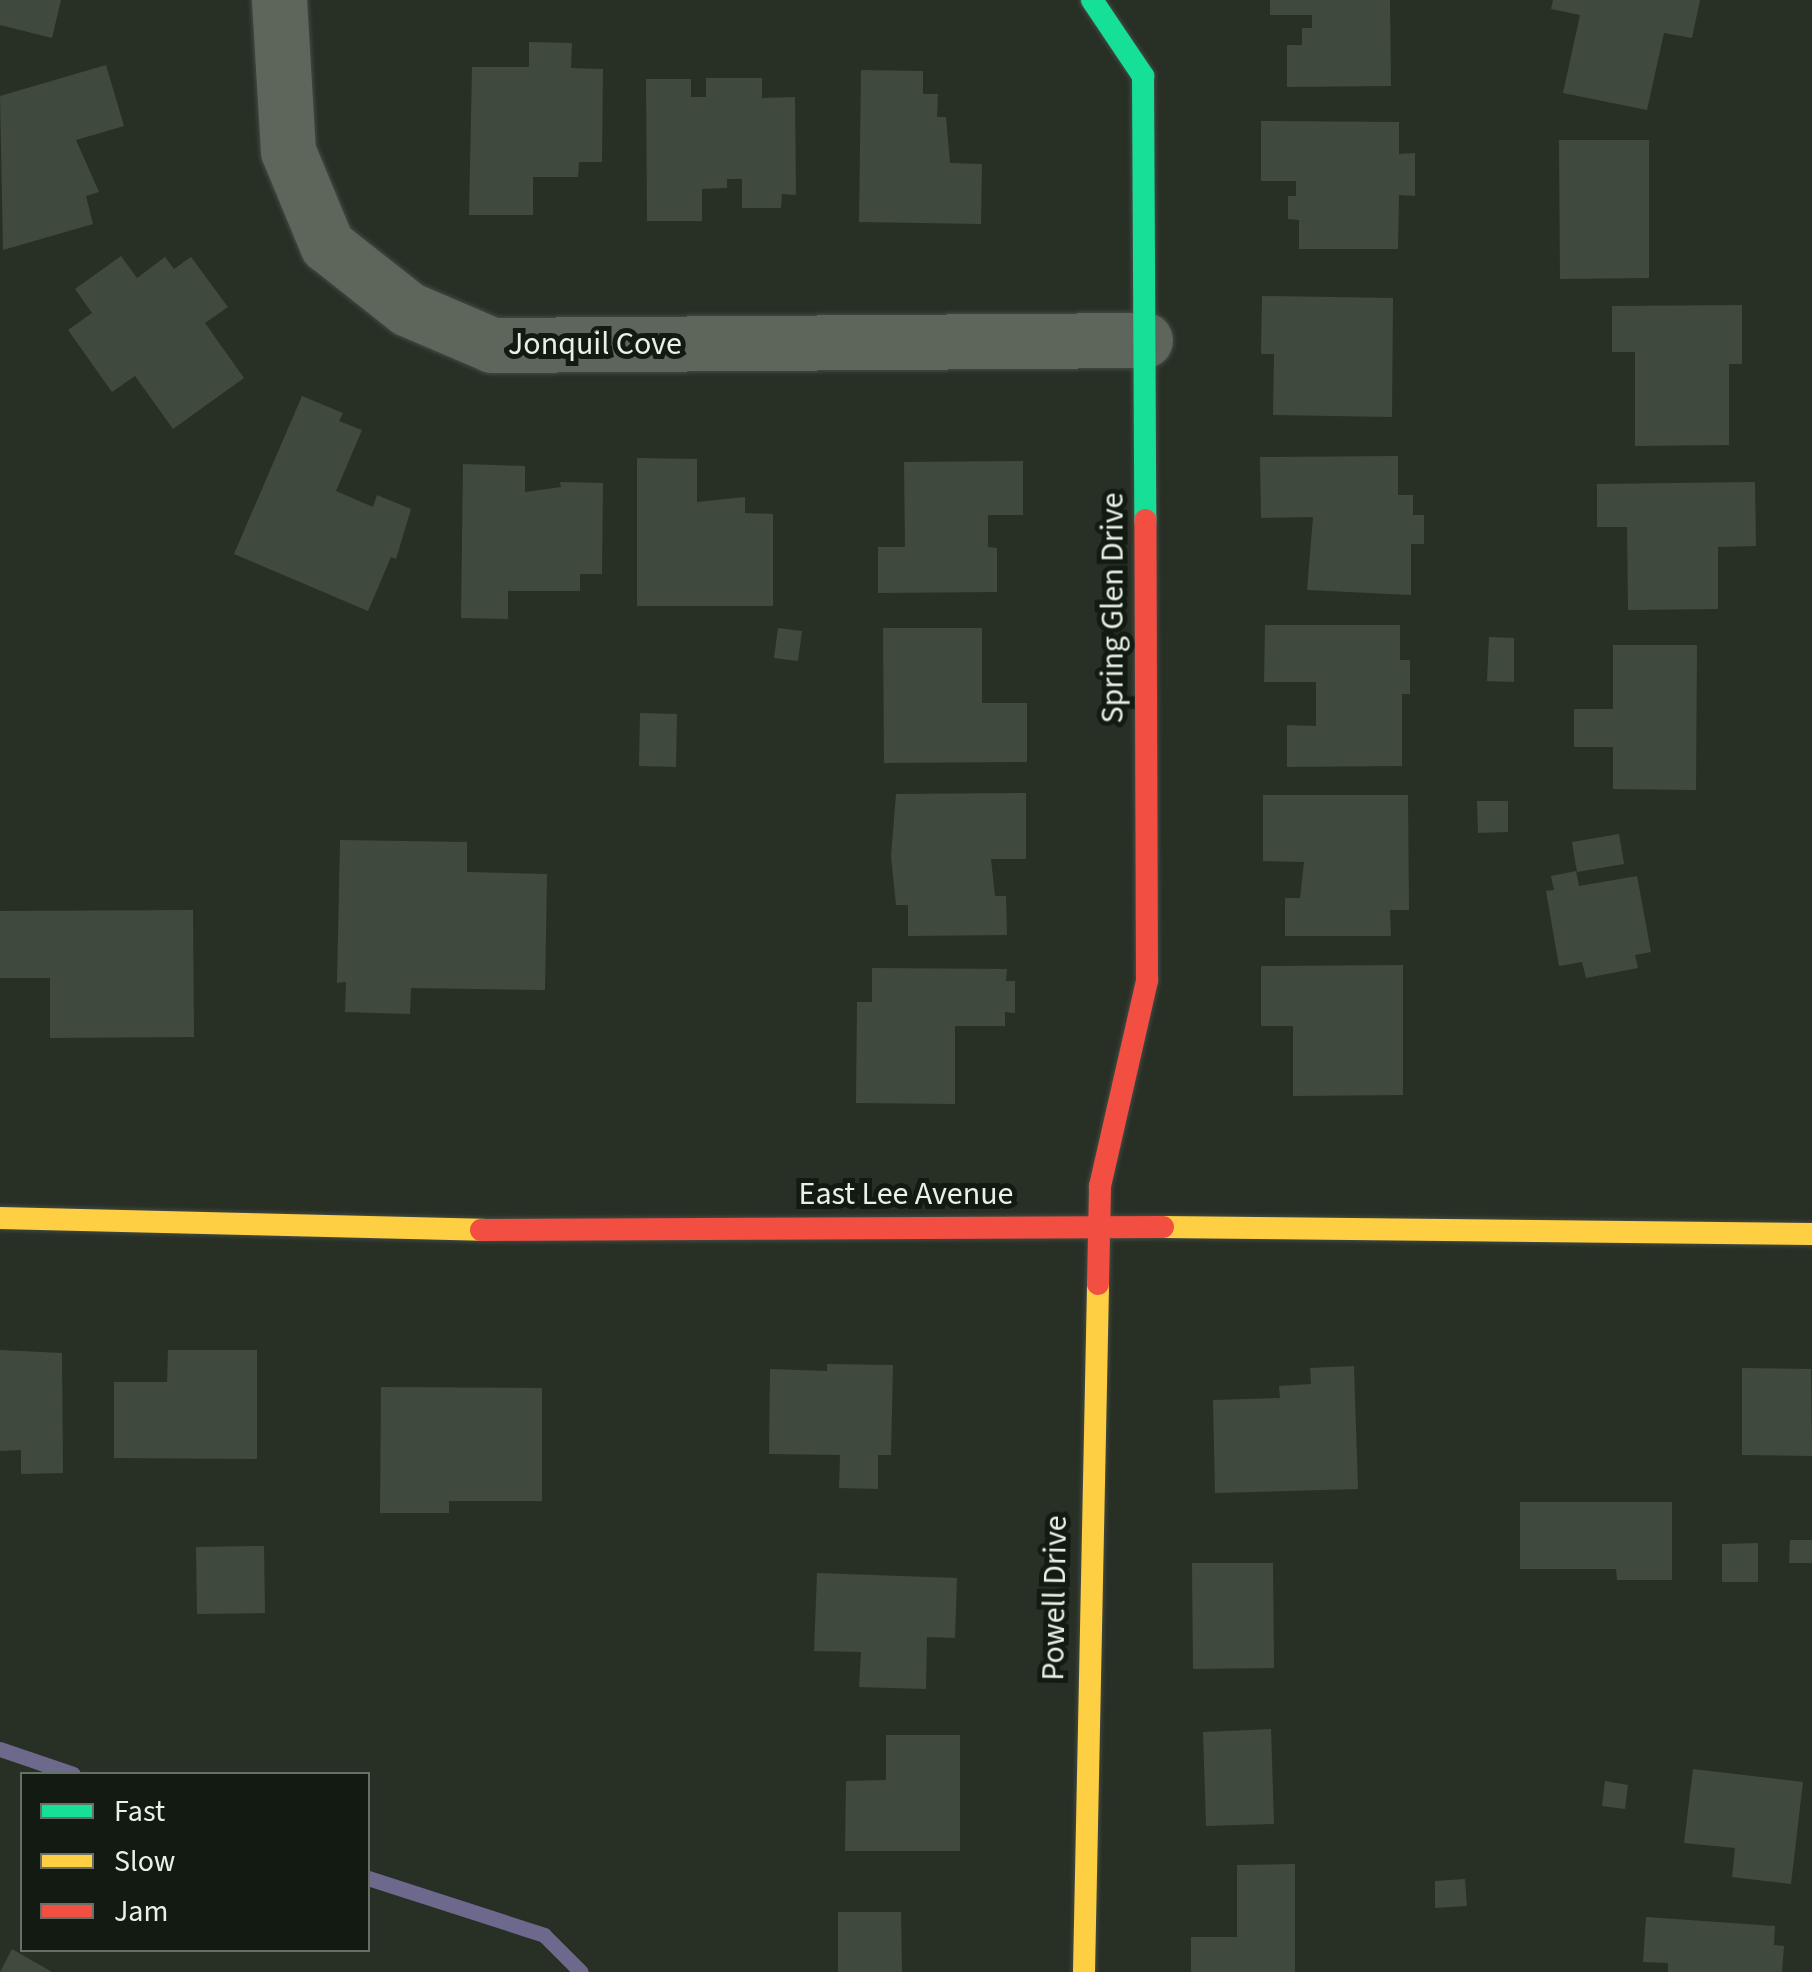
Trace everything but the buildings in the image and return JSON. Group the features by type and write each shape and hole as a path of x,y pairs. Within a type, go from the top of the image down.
{"street":[{"name":"Jonquil Cove","path":"279,0 288,151 326,244 408,309 492,345 1145,340"},
{"name":"Spring Glen Drive","path":"1092,0 1143,76 1145,340 1147,980 1102,1168 1098,1226"},
{"name":"East Lee Avenue","path":"0,1218 571,1232 1098,1226 1812,1234"},
{"name":"Powell Drive","path":"1084,1972 1098,1226"}],"waterway":[{"path":"0,1749 67,1772"},
{"path":"370,1879 544,1935 581,1972"}],"traffic: fast":[{"path":"1092,0 1143,76 1145,520"}],"traffic: slow":[{"path":"0,1218 481,1230"},
{"path":"1163,1227 1812,1234"},
{"path":"1084,1972 1098,1284"}],"traffic: jam":[{"path":"1098,1284 1100,1186 1147,980 1145,520"},
{"path":"481,1230 1163,1227"}]}
